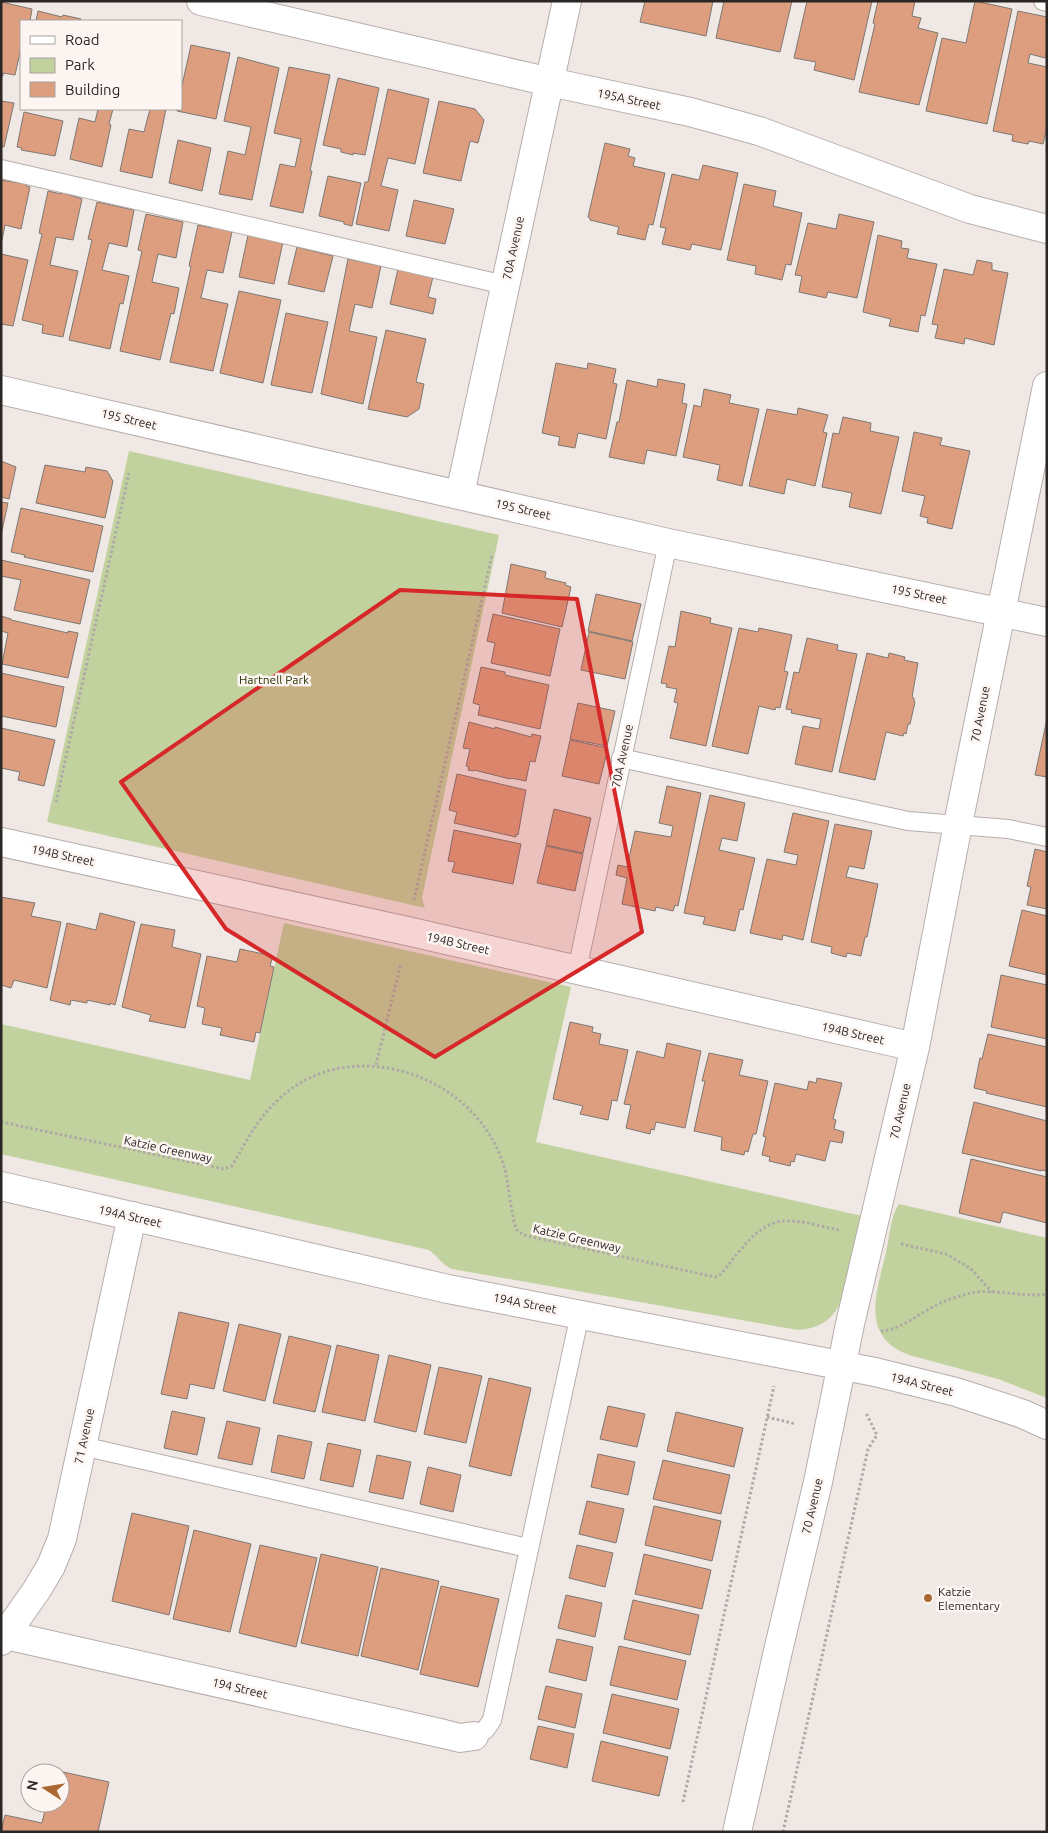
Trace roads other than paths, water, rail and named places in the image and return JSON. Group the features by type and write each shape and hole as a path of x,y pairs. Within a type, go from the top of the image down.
{"street":[{"name":"195A Street","path":"201,1 550,82 690,112 759,131 970,210 1047,229"},
{"name":"70A Avenue","path":"460,494 567,1"},
{"name":"70 Avenue","path":"737,1832 818,1482 842,1364 915,1047 958,824 1047,386"},
{"name":"195 Street","path":"1,390 668,543 1047,622"},
{"name":"194B Street","path":"1,842 407,931 915,1047"},
{"name":"194A Street","path":"1,1186 448,1289 842,1364 956,1392 1023,1414 1047,1425"},
{"name":"71 Avenue","path":"3,1638 51,1566 62,1539 132,1216"},
{"name":"194 Street","path":"3,1638 460,1738 474,1736"}],"lane":[{"path":"1,169 505,284"},
{"name":"70A Avenue","path":"577,970 668,543"},
{"path":"621,758 908,821 1008,828 1047,837"},
{"path":"474,1736 485,1730 492,1720 580,1314"},
{"path":"82,1446 528,1548"}],"place":[{"name":"Katzie Elementary","path":"928,1598"}],"park label":[{"name":"Hartnell Park","path":"274,679"}]}
